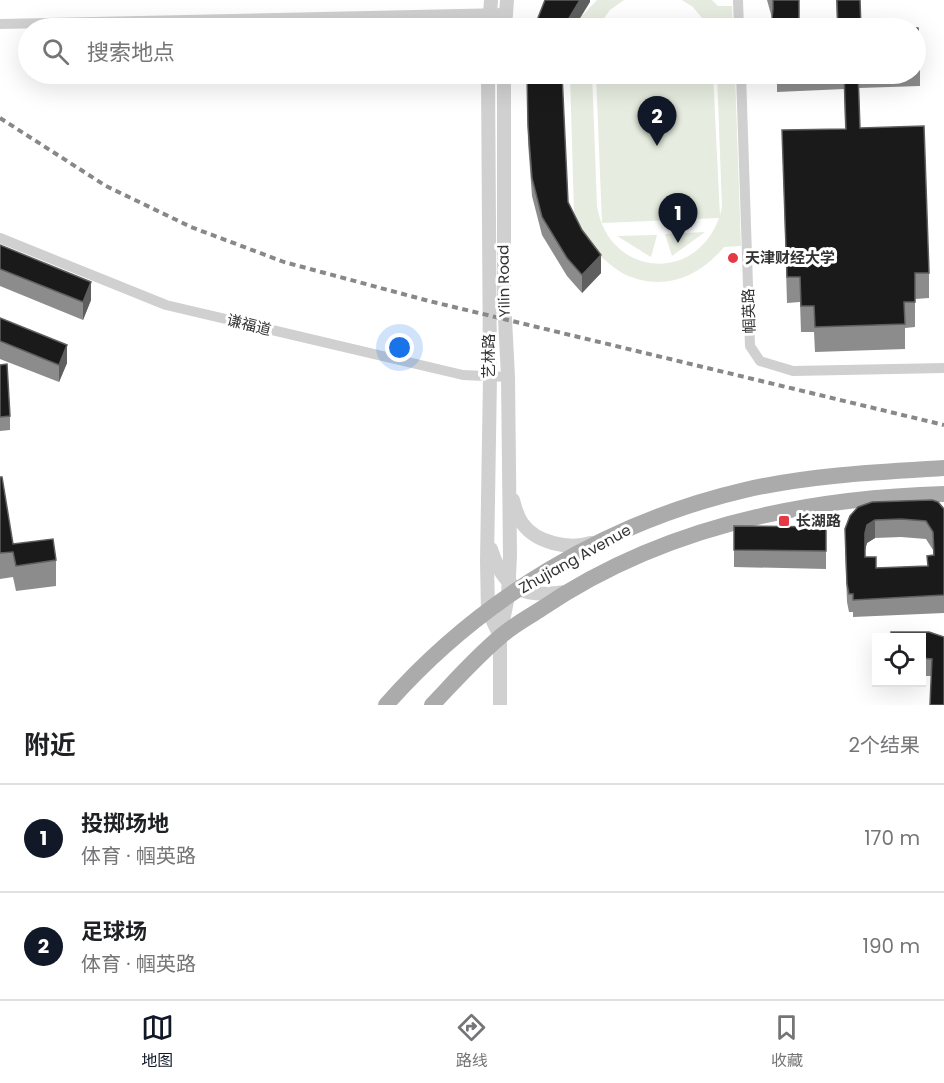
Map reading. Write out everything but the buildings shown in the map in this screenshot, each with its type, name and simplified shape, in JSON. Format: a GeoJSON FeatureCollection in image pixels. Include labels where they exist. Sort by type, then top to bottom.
{"type":"FeatureCollection","features":[{"type":"Feature","properties":{"kind":"main road","name":"Zhujiang Avenue"},"geometry":{"type":"LineString","coordinates":[[386,705],[435,654],[512,589],[607,538],[682,508],[745,490],[785,482],[853,474],[944,468]]}},
{"type":"Feature","properties":{"kind":"main road","name":"Zhujiang Avenue"},"geometry":{"type":"LineString","coordinates":[[432,705],[500,636],[566,592],[646,553],[744,519],[827,503],[944,494]]}},
{"type":"Feature","properties":{"kind":"street"},"geometry":{"type":"LineString","coordinates":[[738,0],[739,18]]}},
{"type":"Feature","properties":{"kind":"street"},"geometry":{"type":"LineString","coordinates":[[163,18],[506,6]]}},
{"type":"Feature","properties":{"kind":"street"},"geometry":{"type":"LineString","coordinates":[[0,24],[18,23]]}},
{"type":"Feature","properties":{"kind":"street","name":"艺林路"},"geometry":{"type":"LineString","coordinates":[[488,84],[490,377],[486,520],[488,610],[500,636]]}},
{"type":"Feature","properties":{"kind":"street","name":"Yilin Road"},"geometry":{"type":"LineString","coordinates":[[504,84],[504,299],[508,377],[512,589]]}},
{"type":"Feature","properties":{"kind":"street","name":"帼英路"},"geometry":{"type":"LineString","coordinates":[[741,84],[750,346],[760,360],[793,371],[944,368]]}},
{"type":"Feature","properties":{"kind":"street","name":"谦福道"},"geometry":{"type":"LineString","coordinates":[[0,238],[166,305],[463,375],[508,377]]}},
{"type":"Feature","properties":{"kind":"street"},"geometry":{"type":"LineString","coordinates":[[510,483],[522,524],[540,538],[562,545],[579,547],[607,538]]}},
{"type":"Feature","properties":{"kind":"street"},"geometry":{"type":"LineString","coordinates":[[486,520],[495,561],[500,573],[512,589],[537,595],[566,592]]}},
{"type":"Feature","properties":{"kind":"street","name":"艺林路"},"geometry":{"type":"LineString","coordinates":[[500,705],[500,636],[512,589]]}},
{"type":"Feature","properties":{"kind":"shaded area"},"geometry":{"type":"Polygon","coordinates":[[[597,0],[624,0],[610,10],[604,18],[569,18],[583,15],[597,0]]]}},
{"type":"Feature","properties":{"kind":"shaded area"},"geometry":{"type":"Polygon","coordinates":[[[682,0],[712,0],[718,6],[732,6],[733,18],[702,18],[693,7],[682,0]]]}},
{"type":"Feature","properties":{"kind":"shaded area"},"geometry":{"type":"Polygon","coordinates":[[[570,84],[592,84],[597,206],[602,222],[596,84],[713,84],[720,216],[722,207],[717,84],[735,84],[741,246],[724,247],[703,267],[679,279],[666,282],[652,282],[624,274],[598,255],[575,247],[570,84]],[[719,218],[602,223],[617,247],[634,258],[653,263],[673,262],[691,254],[707,240],[719,218]]]}},
{"type":"Feature","properties":{"kind":"shaded area"},"geometry":{"type":"Polygon","coordinates":[[[705,232],[672,256],[665,234],[705,232]]]}},
{"type":"Feature","properties":{"kind":"shaded area"},"geometry":{"type":"Polygon","coordinates":[[[657,235],[651,257],[617,236],[657,235]]]}},
{"type":"Feature","properties":{"kind":"railway"},"geometry":{"type":"LineString","coordinates":[[0,118],[106,186],[191,227],[284,262],[429,301],[944,425]]}},
{"type":"Feature","properties":{"kind":"place","name":"足球场"},"geometry":{"type":"Point","coordinates":[657,146]}},
{"type":"Feature","properties":{"kind":"place","name":"投掷场地"},"geometry":{"type":"Point","coordinates":[678,243]}},
{"type":"Feature","properties":{"kind":"place","name":"天津财经大学"},"geometry":{"type":"Point","coordinates":[733,258]}},
{"type":"Feature","properties":{"kind":"place","name":"长湖路"},"geometry":{"type":"Point","coordinates":[784,521]}}]}
